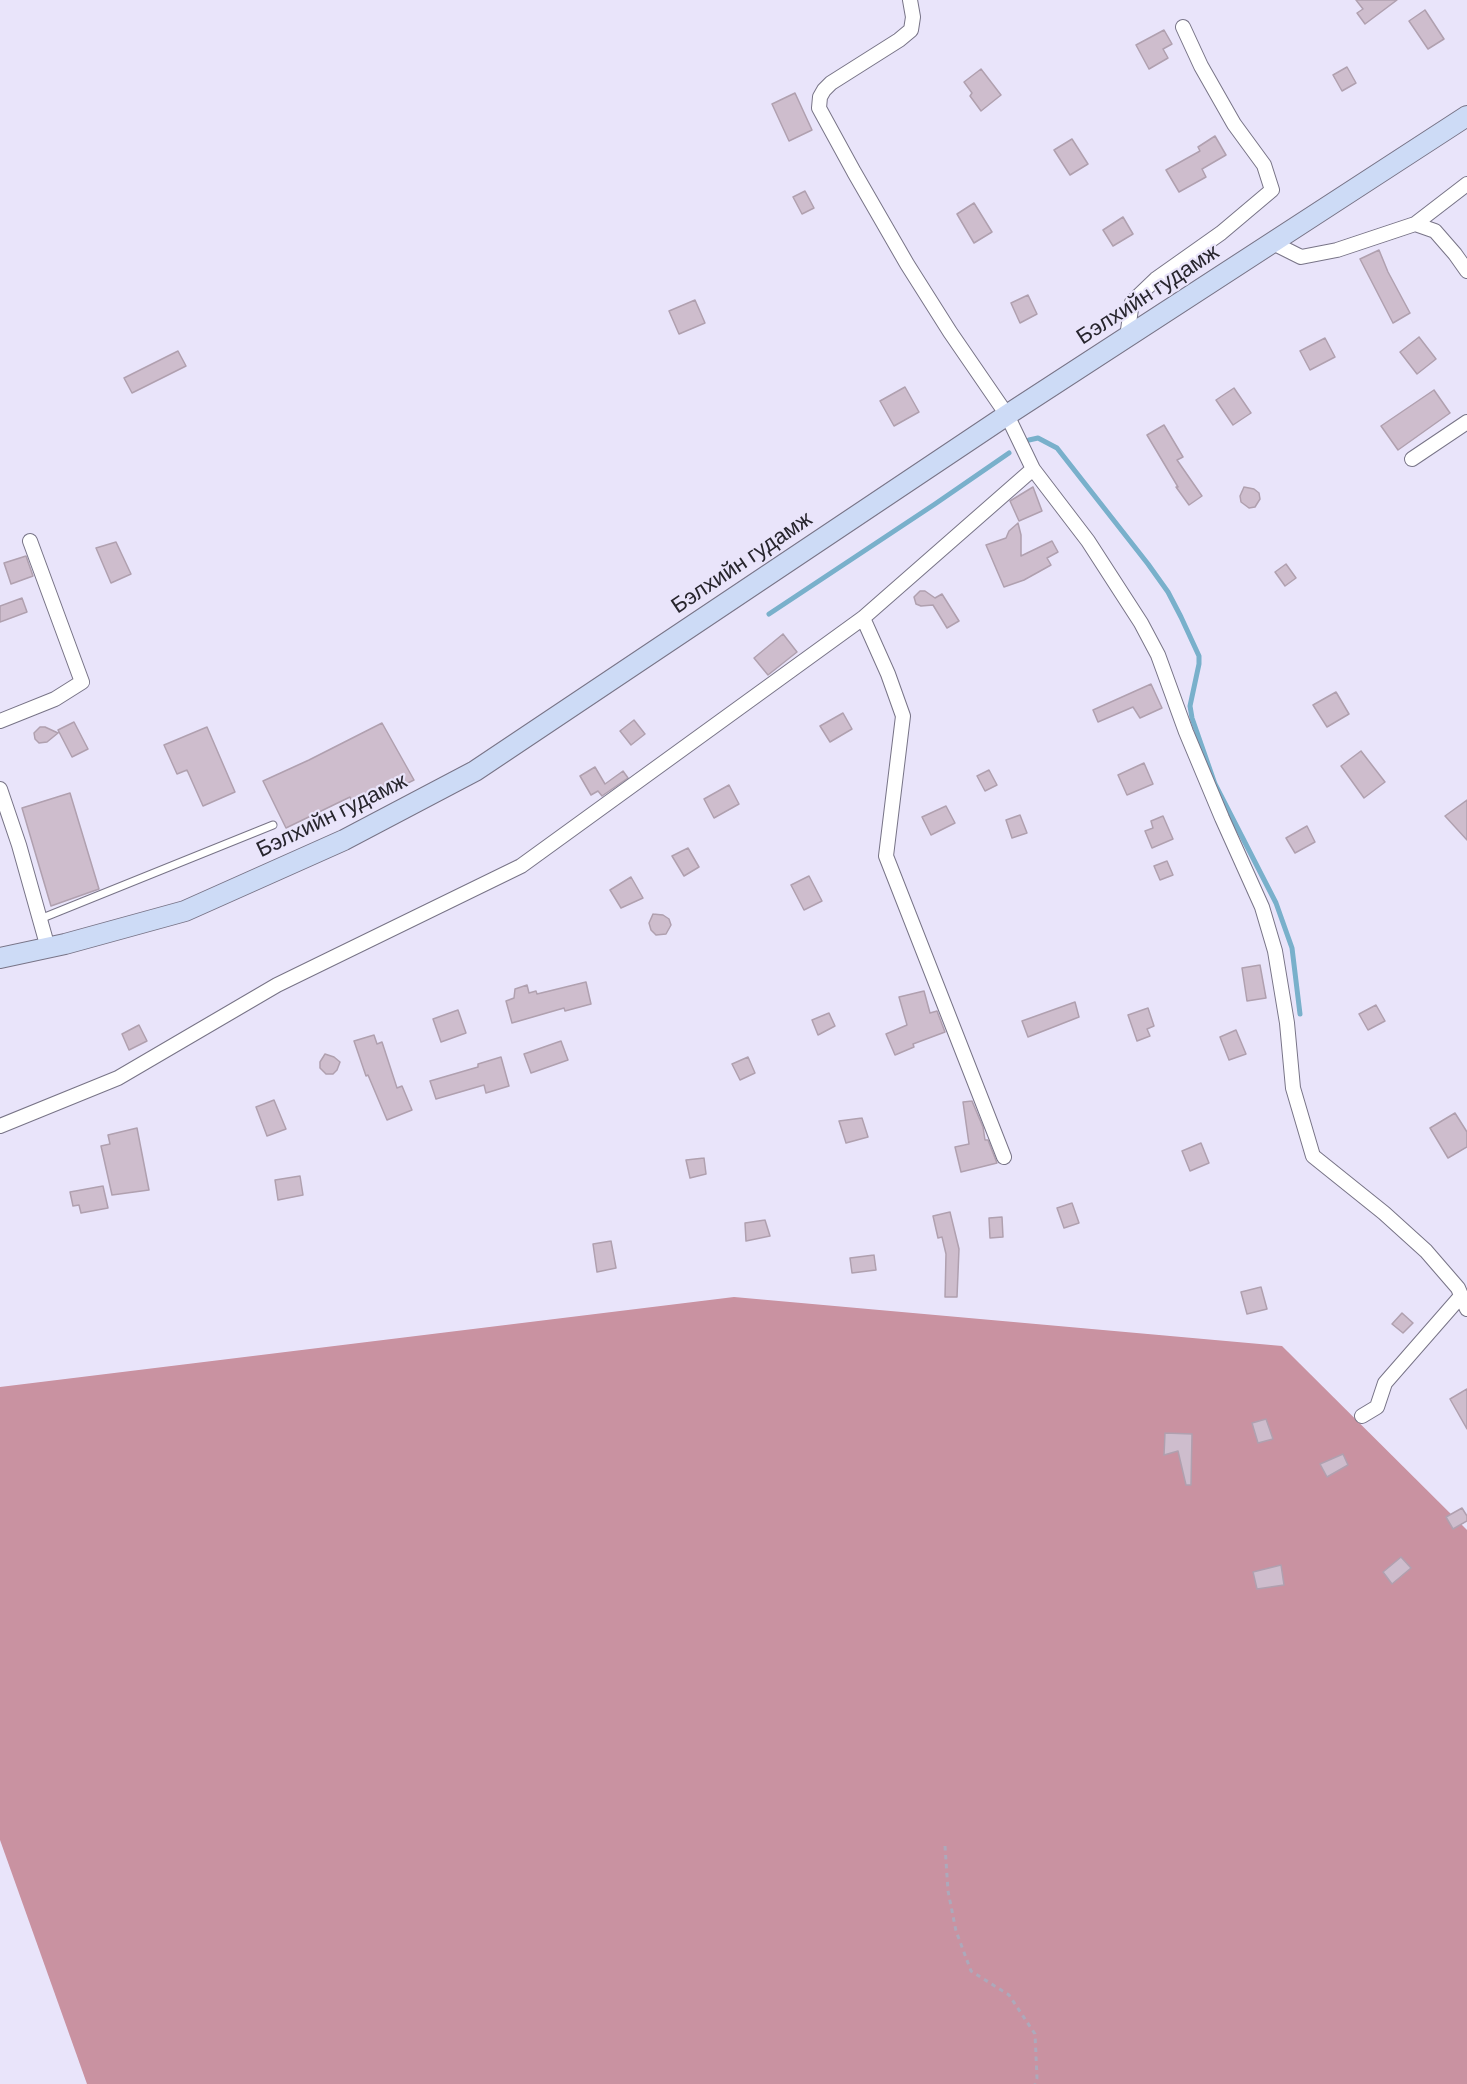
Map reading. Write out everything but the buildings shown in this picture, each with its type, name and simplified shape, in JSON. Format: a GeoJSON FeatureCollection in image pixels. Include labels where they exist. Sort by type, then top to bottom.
{"type":"FeatureCollection","features":[{"type":"Feature","properties":{"kind":"main road","name":"Бэлхийн гудамж"},"geometry":{"type":"LineString","coordinates":[[0,958],[48,948],[185,911],[344,840],[475,771],[1007,415],[1467,117]]}},
{"type":"Feature","properties":{"kind":"street"},"geometry":{"type":"LineString","coordinates":[[910,0],[914,17],[911,30],[831,83],[820,97],[819,108],[908,264],[950,332],[1007,415],[1034,469],[1088,541],[1141,623],[1158,655],[1217,807],[1262,907],[1275,951],[1287,1023],[1293,1088],[1314,1156],[1384,1213],[1426,1251],[1458,1288],[1467,1309]]}},
{"type":"Feature","properties":{"kind":"street"},"geometry":{"type":"LineString","coordinates":[[1127,337],[1132,302],[1156,279],[1221,233],[1272,190],[1263,165],[1234,124],[1201,66],[1183,27]]}},
{"type":"Feature","properties":{"kind":"street"},"geometry":{"type":"LineString","coordinates":[[1273,243],[1301,257],[1337,250],[1414,224],[1467,184]]}},
{"type":"Feature","properties":{"kind":"street"},"geometry":{"type":"LineString","coordinates":[[1414,224],[1436,231],[1467,271]]}},
{"type":"Feature","properties":{"kind":"street"},"geometry":{"type":"LineString","coordinates":[[1412,459],[1467,422]]}},
{"type":"Feature","properties":{"kind":"street"},"geometry":{"type":"LineString","coordinates":[[0,1126],[118,1078],[277,985],[476,886],[515,870],[863,618],[1034,469]]}},
{"type":"Feature","properties":{"kind":"street"},"geometry":{"type":"LineString","coordinates":[[0,721],[55,699],[82,682],[30,541]]}},
{"type":"Feature","properties":{"kind":"street"},"geometry":{"type":"LineString","coordinates":[[863,618],[888,674],[903,716],[886,856],[1004,1157]]}},
{"type":"Feature","properties":{"kind":"street"},"geometry":{"type":"LineString","coordinates":[[0,789],[19,845],[48,948]]}},
{"type":"Feature","properties":{"kind":"street"},"geometry":{"type":"LineString","coordinates":[[1362,1416],[1377,1407],[1385,1383],[1461,1296]]}},
{"type":"Feature","properties":{"kind":"lane"},"geometry":{"type":"LineString","coordinates":[[39,919],[273,825]]}},
{"type":"Feature","properties":{"kind":"path"},"geometry":{"type":"LineString","coordinates":[[945,1846],[948,1891],[954,1921],[971,1971],[1009,1995],[1035,2034],[1037,2078],[1035,2084]]}},
{"type":"Feature","properties":{"kind":"shaded area"},"geometry":{"type":"Polygon","coordinates":[[[734,1297],[1282,1346],[1467,1530],[1467,2084],[87,2084],[0,1840],[0,1387],[734,1297]]]}},
{"type":"Feature","properties":{"kind":"waterway"},"geometry":{"type":"LineString","coordinates":[[1029,440],[1038,438],[1057,448],[1148,564],[1168,592],[1181,617],[1199,656],[1190,706],[1192,718],[1215,784],[1276,903],[1292,948],[1300,1014]]}},
{"type":"Feature","properties":{"kind":"waterway"},"geometry":{"type":"LineString","coordinates":[[769,614],[1009,453]]}}]}
